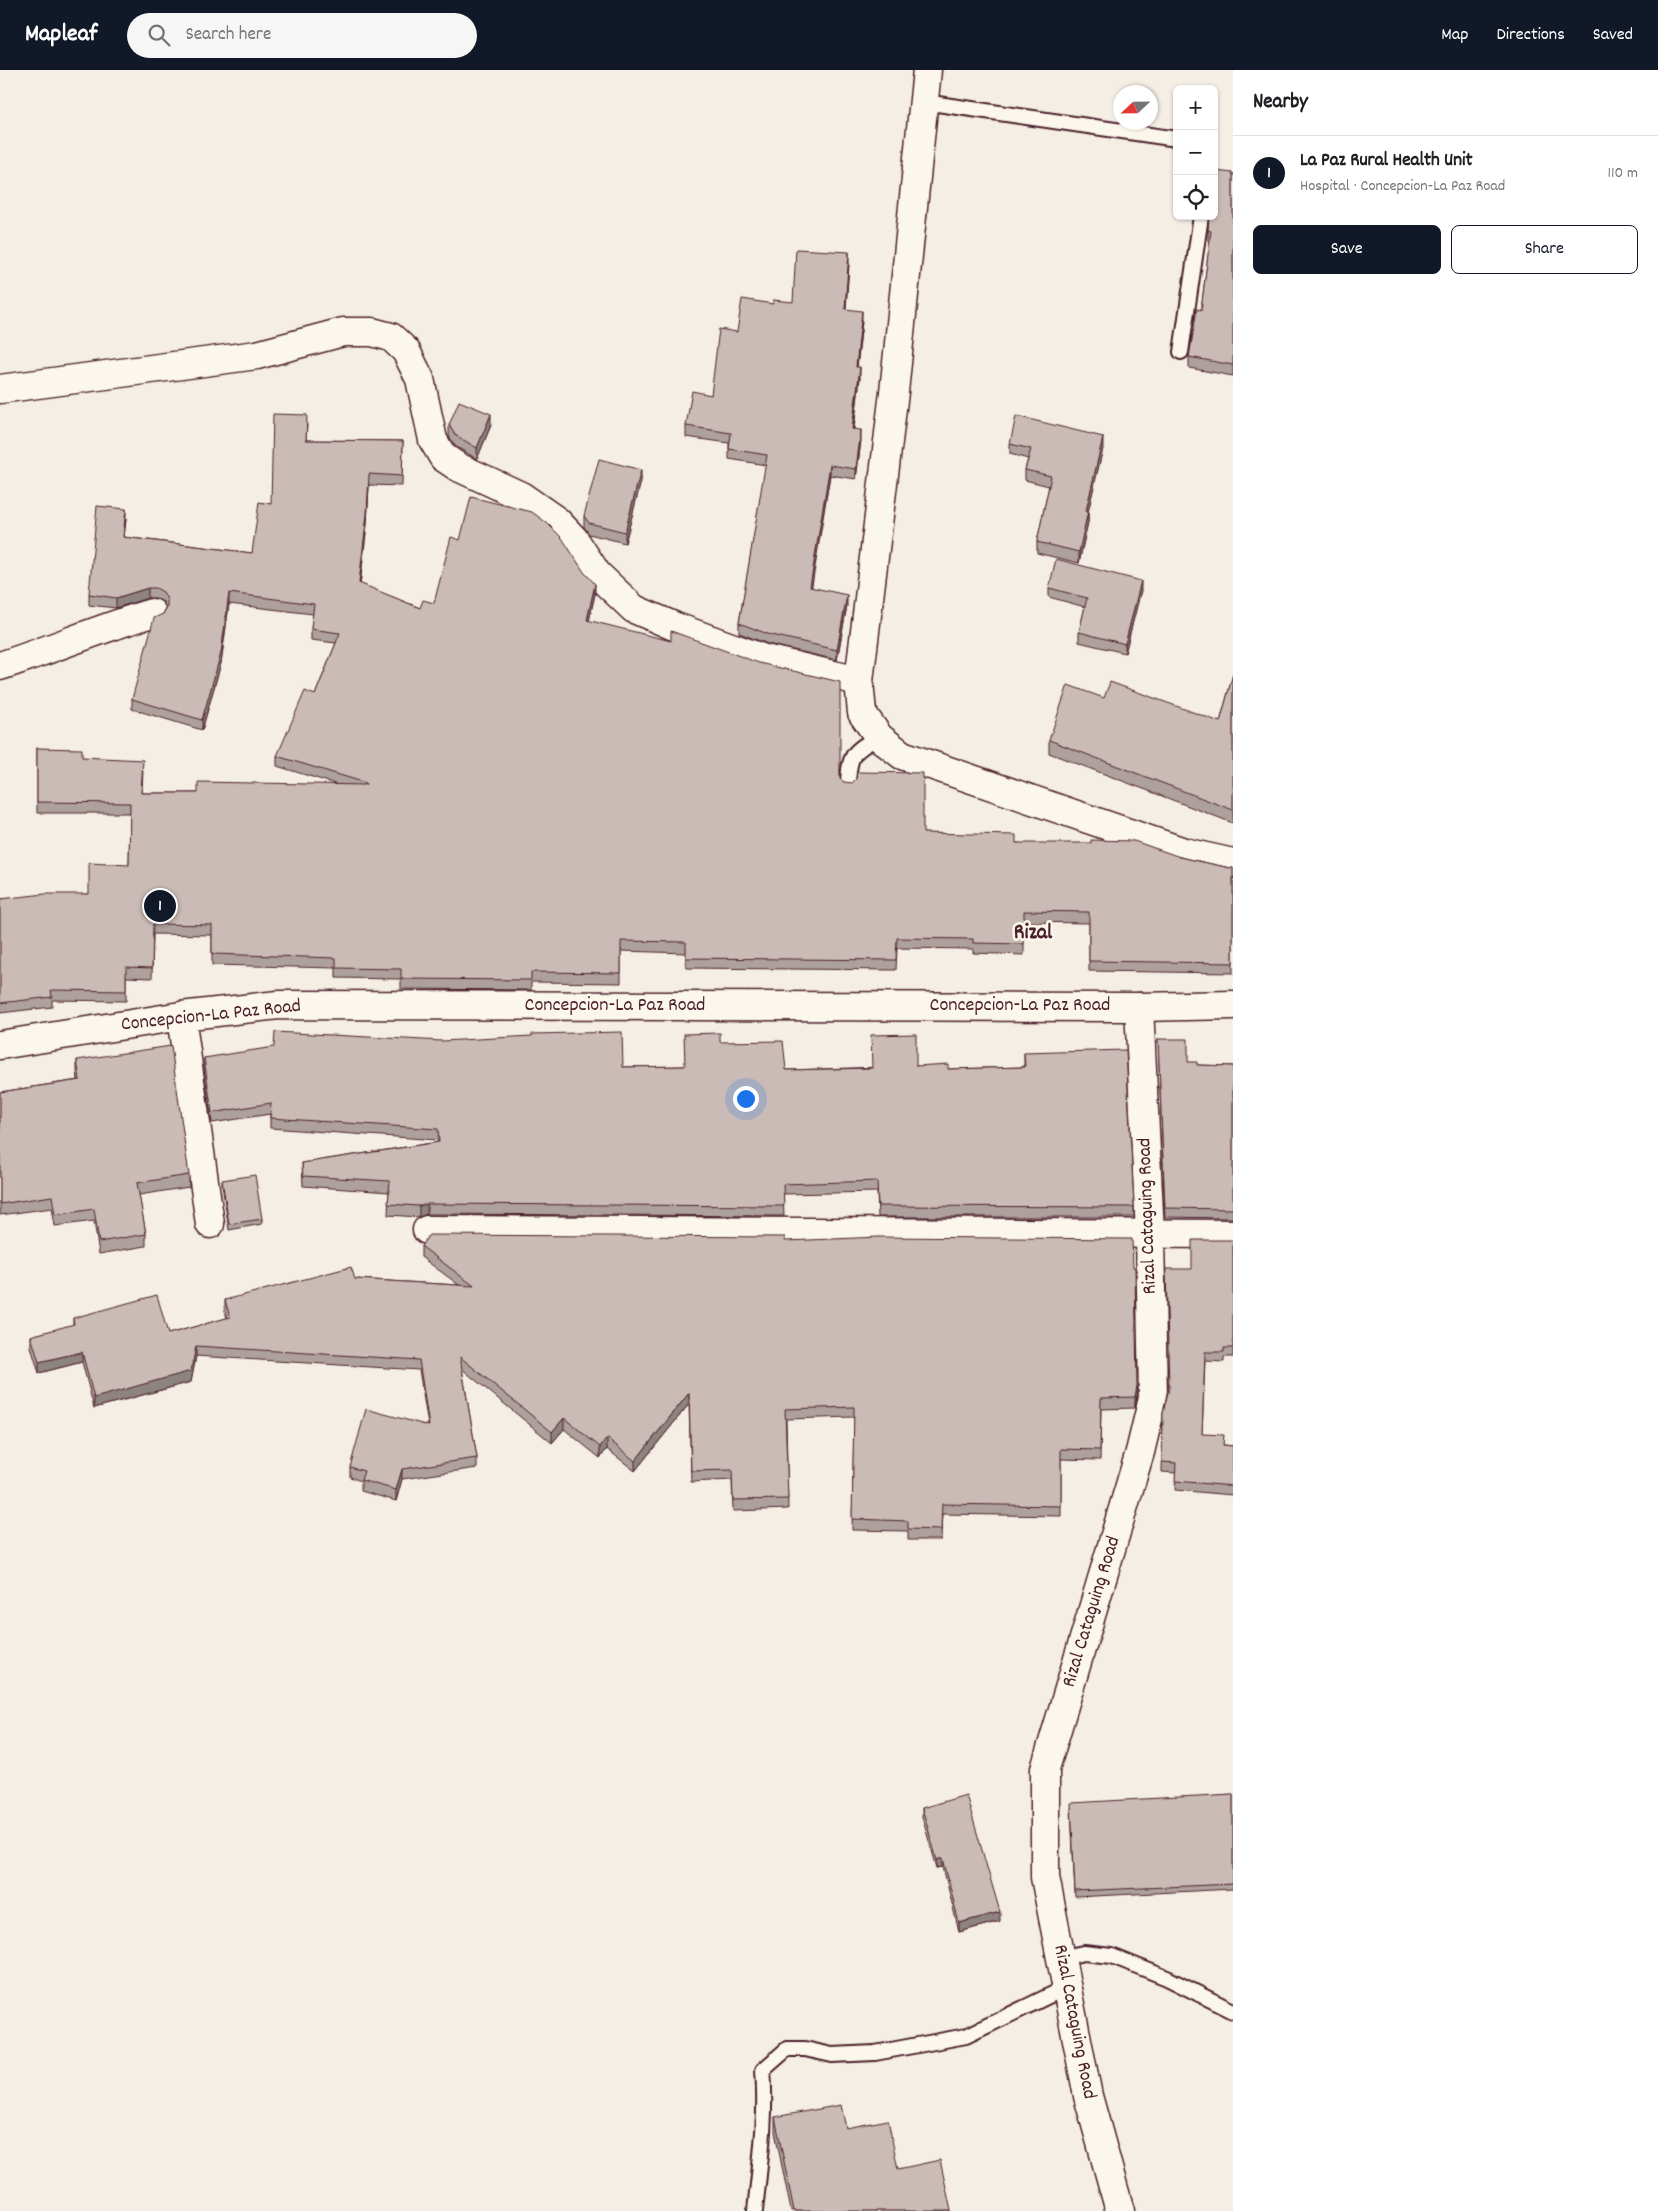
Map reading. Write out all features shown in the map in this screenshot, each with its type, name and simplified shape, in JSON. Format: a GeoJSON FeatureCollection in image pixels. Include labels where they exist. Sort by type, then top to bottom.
{"type":"FeatureCollection","features":[{"type":"Feature","properties":{"kind":"street"},"geometry":{"type":"LineString","coordinates":[[927,70],[894,392],[859,681],[862,713],[879,737],[902,755],[1184,852],[1233,863]]}},
{"type":"Feature","properties":{"kind":"street"},"geometry":{"type":"LineString","coordinates":[[0,390],[257,355],[343,332],[372,332],[390,337],[406,351],[420,379],[433,440],[443,457],[458,467],[521,496],[557,521],[574,540],[597,574],[634,609],[676,627],[764,659],[859,681]]}},
{"type":"Feature","properties":{"kind":"street"},"geometry":{"type":"LineString","coordinates":[[0,666],[41,653],[111,625],[152,613]]}},
{"type":"Feature","properties":{"kind":"street","name":"Concepcion-La Paz Road"},"geometry":{"type":"LineString","coordinates":[[0,1045],[181,1016],[278,1005],[1139,1007],[1233,1005]]}},
{"type":"Feature","properties":{"kind":"street","name":"Rizal Cataguing Road"},"geometry":{"type":"LineString","coordinates":[[1120,2211],[1088,2096],[1045,1877],[1045,1768],[1140,1452],[1154,1398],[1150,1234],[1139,1007]]}},
{"type":"Feature","properties":{"kind":"street"},"geometry":{"type":"LineString","coordinates":[[181,1016],[210,1224]]}},
{"type":"Feature","properties":{"kind":"street"},"geometry":{"type":"LineString","coordinates":[[427,1230],[1233,1234]]}},
{"type":"Feature","properties":{"kind":"lane"},"geometry":{"type":"LineString","coordinates":[[924,102],[1173,138]]}},
{"type":"Feature","properties":{"kind":"lane"},"geometry":{"type":"LineString","coordinates":[[1181,352],[1200,220]]}},
{"type":"Feature","properties":{"kind":"lane"},"geometry":{"type":"LineString","coordinates":[[848,785],[849,764],[858,748],[879,737]]}},
{"type":"Feature","properties":{"kind":"lane"},"geometry":{"type":"LineString","coordinates":[[1061,1958],[1084,1953],[1112,1956],[1167,1978],[1233,2011]]}},
{"type":"Feature","properties":{"kind":"lane"},"geometry":{"type":"LineString","coordinates":[[755,2211],[762,2138],[763,2070],[787,2049],[804,2049],[832,2055],[875,2053],[966,2036],[1067,1987]]}},
{"type":"Feature","properties":{"kind":"building"},"geometry":{"type":"Polygon","coordinates":[[[1218,171],[1233,173],[1233,365],[1189,357],[1197,309],[1201,310],[1211,231],[1208,230],[1209,220],[1218,220],[1218,171]]]}},
{"type":"Feature","properties":{"kind":"building"},"geometry":{"type":"Polygon","coordinates":[[[796,249],[849,252],[845,309],[862,311],[856,367],[860,367],[852,429],[861,430],[856,469],[830,465],[810,587],[847,595],[837,650],[768,634],[739,623],[767,455],[729,449],[731,433],[686,426],[692,391],[711,395],[719,329],[737,332],[742,299],[773,304],[773,300],[793,302],[796,249]]]}},
{"type":"Feature","properties":{"kind":"building"},"geometry":{"type":"Polygon","coordinates":[[[459,401],[491,414],[477,448],[455,435],[449,425],[459,401]]]}},
{"type":"Feature","properties":{"kind":"building"},"geometry":{"type":"Polygon","coordinates":[[[273,414],[307,415],[306,440],[403,441],[402,476],[369,474],[367,514],[359,583],[420,608],[423,600],[434,603],[451,537],[460,540],[471,497],[532,512],[547,523],[562,538],[584,572],[595,584],[587,620],[671,641],[671,631],[759,663],[840,682],[840,779],[844,782],[852,783],[856,779],[857,772],[923,773],[923,833],[1016,835],[1016,843],[1091,843],[1091,840],[1134,841],[1180,857],[1233,868],[1233,963],[1089,961],[1089,912],[1024,911],[1024,944],[973,943],[973,939],[897,938],[896,960],[686,958],[686,942],[621,941],[621,973],[531,972],[531,980],[401,979],[401,969],[336,968],[336,958],[212,954],[212,925],[153,924],[152,968],[126,967],[126,991],[51,990],[52,997],[0,1003],[0,899],[45,894],[89,894],[89,863],[129,865],[130,803],[37,802],[37,748],[82,749],[82,757],[143,760],[141,793],[198,793],[198,782],[365,785],[366,783],[277,756],[305,691],[315,695],[340,633],[311,629],[314,604],[229,593],[221,653],[202,720],[132,699],[154,618],[163,614],[167,607],[167,599],[163,592],[156,588],[148,588],[116,598],[89,594],[97,506],[126,509],[123,537],[252,553],[259,502],[271,504],[273,414]]]}},
{"type":"Feature","properties":{"kind":"building"},"geometry":{"type":"Polygon","coordinates":[[[1016,416],[1103,437],[1086,511],[1088,511],[1079,552],[1037,542],[1051,476],[1025,470],[1031,449],[1010,444],[1016,416]]]}},
{"type":"Feature","properties":{"kind":"building"},"geometry":{"type":"Polygon","coordinates":[[[599,459],[641,470],[625,532],[589,523],[584,516],[599,459]]]}},
{"type":"Feature","properties":{"kind":"building"},"geometry":{"type":"Polygon","coordinates":[[[1056,559],[1141,581],[1125,644],[1079,632],[1087,598],[1049,588],[1056,559]]]}},
{"type":"Feature","properties":{"kind":"building"},"geometry":{"type":"Polygon","coordinates":[[[1233,674],[1233,810],[1049,740],[1068,685],[1104,698],[1110,682],[1220,722],[1233,674]]]}},
{"type":"Feature","properties":{"kind":"building"},"geometry":{"type":"Polygon","coordinates":[[[275,1032],[442,1041],[532,1036],[532,1034],[622,1032],[623,1067],[685,1066],[684,1034],[720,1033],[720,1042],[783,1041],[786,1070],[872,1068],[871,1035],[916,1034],[916,1066],[948,1064],[948,1069],[1025,1067],[1024,1053],[1126,1050],[1134,1207],[878,1206],[877,1181],[783,1184],[784,1206],[427,1204],[419,1206],[388,1204],[390,1181],[303,1176],[302,1163],[439,1142],[438,1129],[270,1118],[271,1103],[212,1113],[204,1058],[274,1047],[275,1032]]]}},
{"type":"Feature","properties":{"kind":"building"},"geometry":{"type":"Polygon","coordinates":[[[1158,1039],[1188,1039],[1188,1062],[1197,1062],[1197,1065],[1233,1066],[1233,1209],[1165,1208],[1158,1039]]]}},
{"type":"Feature","properties":{"kind":"building"},"geometry":{"type":"Polygon","coordinates":[[[171,1046],[189,1175],[137,1183],[146,1234],[99,1242],[94,1209],[55,1215],[52,1196],[0,1204],[0,1092],[80,1080],[77,1060],[171,1046]]]}},
{"type":"Feature","properties":{"kind":"building"},"geometry":{"type":"Polygon","coordinates":[[[255,1175],[262,1219],[229,1224],[222,1180],[255,1175]]]}},
{"type":"Feature","properties":{"kind":"building"},"geometry":{"type":"Polygon","coordinates":[[[429,1235],[785,1237],[785,1241],[879,1237],[1132,1239],[1133,1267],[1135,1267],[1137,1386],[1135,1397],[1101,1398],[1100,1450],[1061,1449],[1061,1506],[942,1504],[941,1530],[908,1529],[908,1521],[852,1519],[854,1407],[785,1409],[788,1499],[733,1500],[732,1470],[691,1471],[689,1393],[635,1461],[607,1438],[600,1447],[564,1418],[552,1432],[460,1357],[477,1458],[402,1469],[396,1490],[361,1480],[364,1471],[350,1467],[366,1409],[429,1426],[419,1360],[196,1346],[191,1371],[94,1398],[82,1352],[39,1362],[31,1336],[74,1324],[73,1318],[157,1295],[168,1334],[230,1317],[225,1300],[351,1267],[355,1279],[474,1286],[421,1246],[429,1235]]]}},
{"type":"Feature","properties":{"kind":"building"},"geometry":{"type":"Polygon","coordinates":[[[1192,1240],[1233,1240],[1233,1348],[1224,1348],[1224,1352],[1205,1352],[1202,1434],[1224,1435],[1223,1445],[1233,1446],[1233,1486],[1175,1481],[1176,1463],[1162,1462],[1163,1413],[1169,1388],[1166,1269],[1192,1269],[1192,1240]]]}},
{"type":"Feature","properties":{"kind":"building"},"geometry":{"type":"Polygon","coordinates":[[[1233,1794],[1233,1884],[1075,1891],[1071,1803],[1233,1794]]]}},
{"type":"Feature","properties":{"kind":"building"},"geometry":{"type":"Polygon","coordinates":[[[966,1795],[1000,1912],[959,1923],[943,1858],[937,1860],[922,1808],[966,1795]]]}},
{"type":"Feature","properties":{"kind":"building"},"geometry":{"type":"Polygon","coordinates":[[[841,2105],[846,2128],[888,2120],[898,2169],[940,2160],[951,2211],[794,2211],[775,2117],[841,2105]]]}},
{"type":"Feature","properties":{"kind":"place","name":"La Paz Rural Health Unit"},"geometry":{"type":"Point","coordinates":[160,906]}},
{"type":"Feature","properties":{"kind":"district","name":"Rizal"},"geometry":{"type":"Point","coordinates":[1033,933]}}]}
